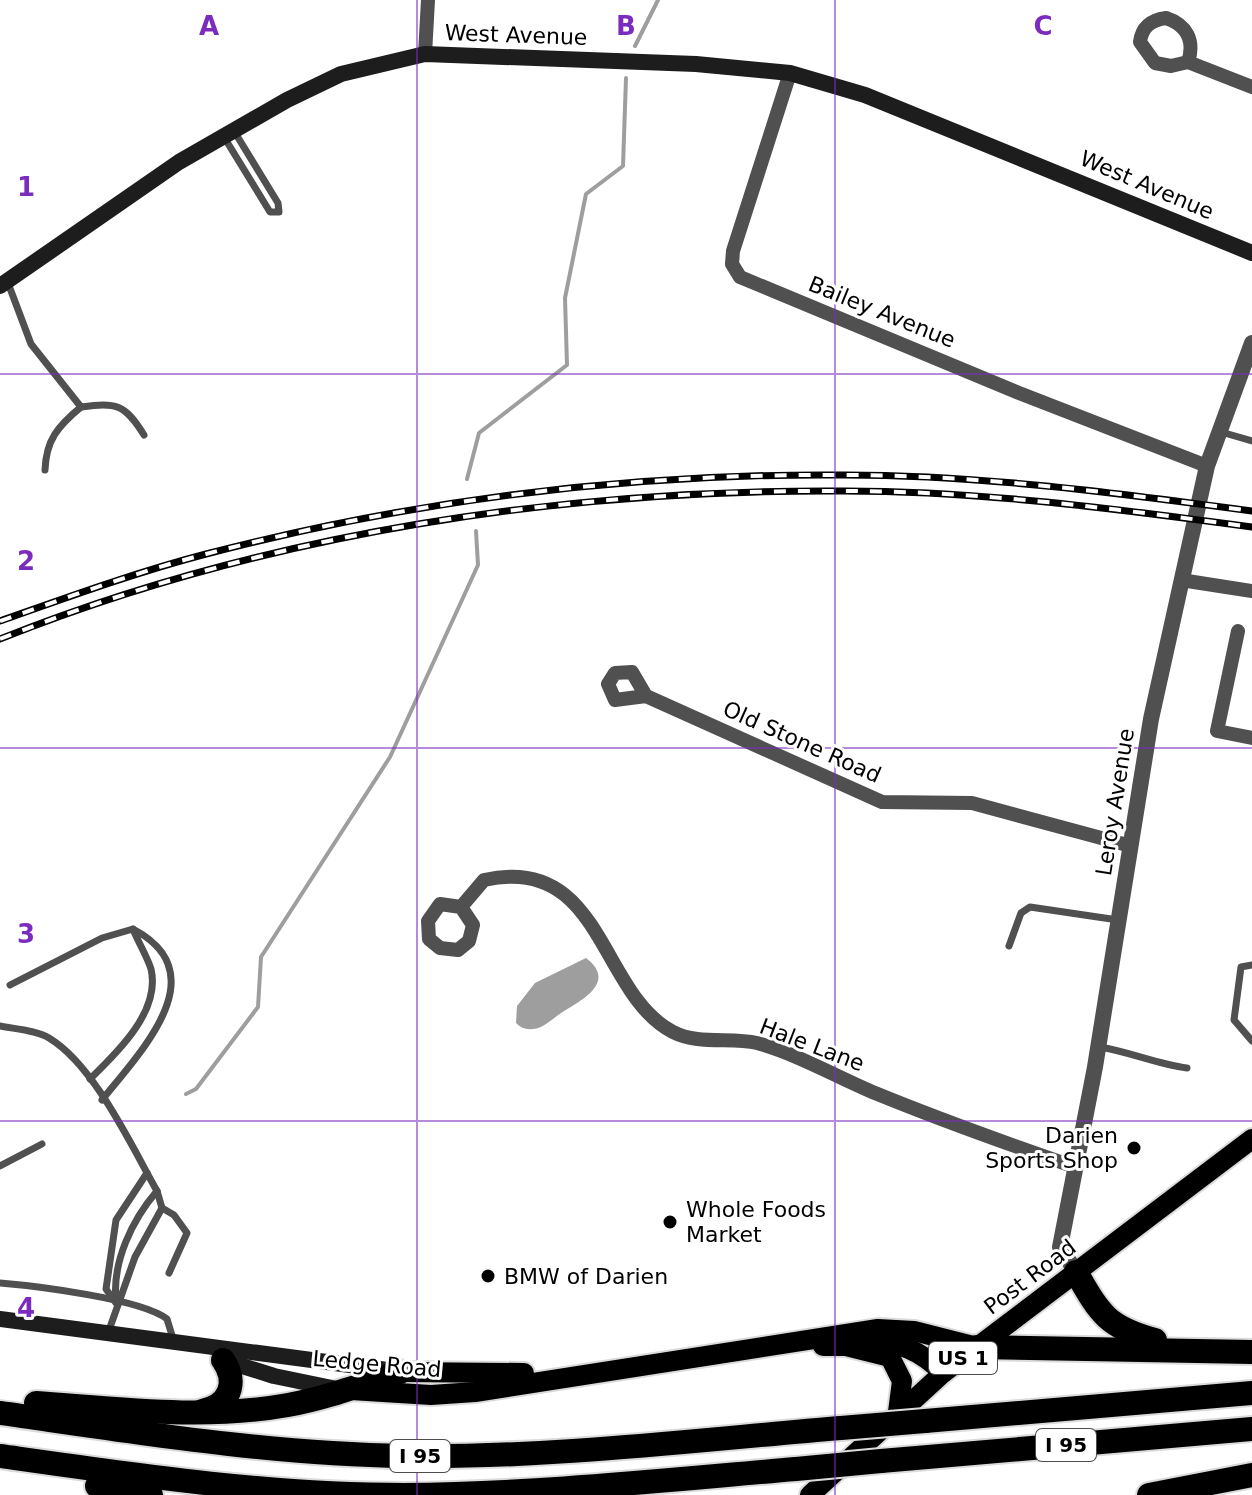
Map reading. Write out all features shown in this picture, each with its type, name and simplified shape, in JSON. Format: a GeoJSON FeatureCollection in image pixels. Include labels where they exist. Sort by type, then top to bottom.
{"type":"FeatureCollection","features":[{"type":"Feature","properties":{"kind":"highway"},"geometry":{"type":"LineString","coordinates":[[1076,1272],[1095,1307],[1115,1326],[1172,1344],[1246,1352]]}},
{"type":"Feature","properties":{"kind":"highway"},"geometry":{"type":"LineString","coordinates":[[977,1347],[1246,1352]]}},
{"type":"Feature","properties":{"kind":"highway"},"geometry":{"type":"LineString","coordinates":[[190,1412],[214,1408],[229,1393],[232,1380],[223,1360]]}},
{"type":"Feature","properties":{"kind":"highway"},"geometry":{"type":"LineString","coordinates":[[0,1400],[190,1412],[267,1408],[347,1390],[400,1372]]}},
{"type":"Feature","properties":{"kind":"highway","name":"I 95"},"geometry":{"type":"LineString","coordinates":[[0,1413],[218,1443],[403,1456],[553,1452],[1252,1393]]}},
{"type":"Feature","properties":{"kind":"highway","name":"I 95"},"geometry":{"type":"LineString","coordinates":[[0,1456],[213,1484],[352,1494],[505,1492],[1252,1429]]}},
{"type":"Feature","properties":{"kind":"highway"},"geometry":{"type":"LineString","coordinates":[[0,1469],[151,1495]]}},
{"type":"Feature","properties":{"kind":"highway"},"geometry":{"type":"LineString","coordinates":[[1149,1495],[1252,1475]]}},
{"type":"Feature","properties":{"kind":"main road","name":"West Avenue"},"geometry":{"type":"LineString","coordinates":[[3,283],[179,162],[229,134],[341,74],[425,54],[696,64],[790,73],[865,95],[1252,253]]}},
{"type":"Feature","properties":{"kind":"main road","name":"Post Road"},"geometry":{"type":"LineString","coordinates":[[810,1495],[943,1373],[1252,1139]]}},
{"type":"Feature","properties":{"kind":"main road","name":"Ledge Road"},"geometry":{"type":"LineString","coordinates":[[0,1319],[400,1372],[447,1375],[611,1369]]}},
{"type":"Feature","properties":{"kind":"main road","name":"Ledge Road"},"geometry":{"type":"LineString","coordinates":[[141,1338],[274,1376],[347,1390],[453,1394],[890,1329],[926,1333],[977,1347]]}},
{"type":"Feature","properties":{"kind":"main road","name":"Ledge Road"},"geometry":{"type":"LineString","coordinates":[[767,1345],[846,1346],[883,1342],[905,1346],[923,1355],[943,1373]]}},
{"type":"Feature","properties":{"kind":"main road","name":"Ledge Road"},"geometry":{"type":"LineString","coordinates":[[846,1346],[882,1353],[895,1363],[902,1381],[898,1412]]}},
{"type":"Feature","properties":{"kind":"street"},"geometry":{"type":"LineString","coordinates":[[425,54],[428,0]]}},
{"type":"Feature","properties":{"kind":"street"},"geometry":{"type":"LineString","coordinates":[[1188,62],[1252,87]]}},
{"type":"Feature","properties":{"kind":"street","name":"Bailey Avenue"},"geometry":{"type":"LineString","coordinates":[[790,73],[733,251],[732,264],[740,277],[1207,466]]}},
{"type":"Feature","properties":{"kind":"street","name":"Leroy Avenue"},"geometry":{"type":"LineString","coordinates":[[1076,1272],[1060,1247],[1098,1046],[1151,719],[1207,466],[1252,343]]}},
{"type":"Feature","properties":{"kind":"street"},"geometry":{"type":"LineString","coordinates":[[1181,580],[1252,591]]}},
{"type":"Feature","properties":{"kind":"street"},"geometry":{"type":"LineString","coordinates":[[1238,631],[1217,731],[1252,738]]}},
{"type":"Feature","properties":{"kind":"street","name":"Old Stone Road"},"geometry":{"type":"LineString","coordinates":[[646,696],[882,802],[972,803],[1131,846]]}},
{"type":"Feature","properties":{"kind":"street","name":"Hale Lane"},"geometry":{"type":"LineString","coordinates":[[461,907],[484,880],[523,875],[544,883],[568,898],[589,922],[646,1011],[674,1033],[757,1043],[951,1124],[1075,1167]]}},
{"type":"Feature","properties":{"kind":"lane"},"geometry":{"type":"LineString","coordinates":[[229,134],[278,203],[279,212],[270,212],[229,134]]}},
{"type":"Feature","properties":{"kind":"lane"},"geometry":{"type":"LineString","coordinates":[[3,283],[31,344],[81,407]]}},
{"type":"Feature","properties":{"kind":"lane"},"geometry":{"type":"LineString","coordinates":[[45,470],[46,446],[62,422],[81,407],[109,403],[130,413],[144,435]]}},
{"type":"Feature","properties":{"kind":"lane"},"geometry":{"type":"LineString","coordinates":[[1221,432],[1252,441]]}},
{"type":"Feature","properties":{"kind":"lane"},"geometry":{"type":"LineString","coordinates":[[1009,946],[1021,913],[1030,907],[1118,920]]}},
{"type":"Feature","properties":{"kind":"lane"},"geometry":{"type":"LineString","coordinates":[[90,1079],[132,1033],[145,1010],[151,969],[133,929]]}},
{"type":"Feature","properties":{"kind":"lane"},"geometry":{"type":"LineString","coordinates":[[10,985],[102,938],[133,929],[154,940],[169,965],[170,989],[164,1017],[151,1041],[102,1100]]}},
{"type":"Feature","properties":{"kind":"lane"},"geometry":{"type":"LineString","coordinates":[[1252,965],[1241,967],[1234,1020],[1252,1041]]}},
{"type":"Feature","properties":{"kind":"lane"},"geometry":{"type":"LineString","coordinates":[[0,1026],[48,1037],[90,1079],[147,1173],[162,1208],[174,1215],[187,1233],[169,1273]]}},
{"type":"Feature","properties":{"kind":"lane"},"geometry":{"type":"LineString","coordinates":[[1098,1046],[1143,1055],[1157,1064],[1187,1068]]}},
{"type":"Feature","properties":{"kind":"lane"},"geometry":{"type":"LineString","coordinates":[[0,1166],[42,1144]]}},
{"type":"Feature","properties":{"kind":"lane"},"geometry":{"type":"LineString","coordinates":[[116,1303],[106,1289],[116,1220],[147,1173]]}},
{"type":"Feature","properties":{"kind":"lane"},"geometry":{"type":"LineString","coordinates":[[108,1335],[116,1303],[116,1271],[126,1241],[157,1191]]}},
{"type":"Feature","properties":{"kind":"lane"},"geometry":{"type":"LineString","coordinates":[[116,1303],[126,1288],[135,1257],[162,1208]]}},
{"type":"Feature","properties":{"kind":"lane"},"geometry":{"type":"LineString","coordinates":[[0,1283],[41,1287],[146,1306],[160,1313],[172,1329],[174,1342]]}},
{"type":"Feature","properties":{"kind":"shaded area"},"geometry":{"type":"Polygon","coordinates":[[[586,958],[595,967],[598,976],[592,991],[541,1027],[526,1029],[516,1023],[517,1006],[535,983],[586,958]]]}},
{"type":"Feature","properties":{"kind":"waterway"},"geometry":{"type":"LineString","coordinates":[[635,46],[658,0]]}},
{"type":"Feature","properties":{"kind":"waterway"},"geometry":{"type":"LineString","coordinates":[[467,479],[479,433],[567,365],[565,298],[586,194],[623,166],[626,78]]}},
{"type":"Feature","properties":{"kind":"waterway"},"geometry":{"type":"LineString","coordinates":[[186,1094],[196,1089],[258,1007],[261,957],[390,757],[478,565],[476,531]]}},
{"type":"Feature","properties":{"kind":"railway"},"geometry":{"type":"LineString","coordinates":[[0,621],[154,569],[284,535],[443,505],[603,485],[764,476],[947,478],[1049,486],[1252,511]]}},
{"type":"Feature","properties":{"kind":"railway"},"geometry":{"type":"LineString","coordinates":[[0,639],[101,602],[204,571],[309,545],[415,524],[630,498],[738,492],[947,494],[1100,508],[1252,527]]}},
{"type":"Feature","properties":{"kind":"place","name":"Darien Sports Shop"},"geometry":{"type":"Point","coordinates":[1134,1148]}},
{"type":"Feature","properties":{"kind":"place","name":"Whole Foods Market"},"geometry":{"type":"Point","coordinates":[670,1222]}},
{"type":"Feature","properties":{"kind":"place","name":"BMW of Darien"},"geometry":{"type":"Point","coordinates":[488,1276]}}]}
